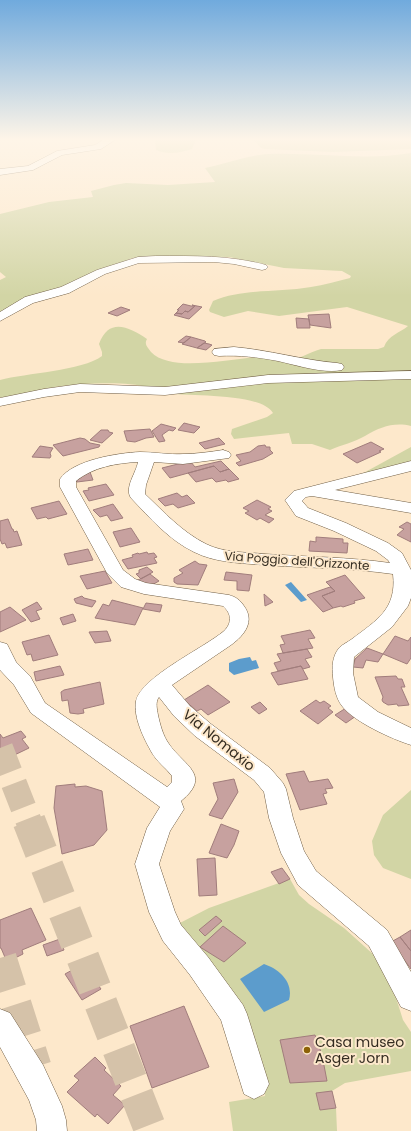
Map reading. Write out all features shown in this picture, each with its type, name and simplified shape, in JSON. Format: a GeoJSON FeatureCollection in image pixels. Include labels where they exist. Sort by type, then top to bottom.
{"type":"FeatureCollection","features":[{"type":"Feature","properties":{"kind":"street"},"geometry":{"type":"LineString","coordinates":[[0,317],[29,300],[65,290],[101,272],[138,260],[214,259],[234,261],[262,268]]}},
{"type":"Feature","properties":{"kind":"street"},"geometry":{"type":"LineString","coordinates":[[219,352],[232,351],[260,354],[312,365],[352,368],[406,369],[411,372]]}},
{"type":"Feature","properties":{"kind":"street"},"geometry":{"type":"LineString","coordinates":[[0,402],[44,393],[80,388],[164,391],[192,390],[268,379],[411,375]]}},
{"type":"Feature","properties":{"kind":"street"},"geometry":{"type":"LineString","coordinates":[[168,799],[182,786],[184,774],[160,748],[146,714],[147,697],[160,684],[226,640],[238,628],[240,617],[238,609],[229,601],[144,588],[128,583],[116,573],[68,486],[68,479],[81,469],[113,460],[140,456],[183,459],[223,455]]}},
{"type":"Feature","properties":{"kind":"street","name":"Via Poggio dell'Orizzonte"},"geometry":{"type":"LineString","coordinates":[[146,457],[147,462],[136,487],[136,495],[176,532],[199,548],[218,555],[226,556],[387,567],[402,570]]}},
{"type":"Feature","properties":{"kind":"street"},"geometry":{"type":"LineString","coordinates":[[309,491],[411,466]]}},
{"type":"Feature","properties":{"kind":"street"},"geometry":{"type":"LineString","coordinates":[[309,491],[411,508]]}},
{"type":"Feature","properties":{"kind":"street","name":"Via Poggio dell'Orizzonte"},"geometry":{"type":"LineString","coordinates":[[309,491],[300,494],[293,500],[302,512],[340,527],[382,547],[396,557],[402,570],[406,581],[406,595],[401,608],[345,655],[342,668],[343,683],[349,701],[359,709],[411,737]]}},
{"type":"Feature","properties":{"kind":"street"},"geometry":{"type":"LineString","coordinates":[[0,649],[7,665],[8,674],[22,681],[38,708],[168,799],[171,804],[172,809],[159,828],[147,864],[162,912],[172,933],[199,966],[234,1014],[254,1084]]}},
{"type":"Feature","properties":{"kind":"street","name":"Via Nomaxio"},"geometry":{"type":"LineString","coordinates":[[160,684],[188,716],[203,730],[262,774],[275,789],[281,818],[293,853],[307,878],[378,938],[411,998]]}},
{"type":"Feature","properties":{"kind":"street"},"geometry":{"type":"LineString","coordinates":[[0,1022],[42,1095],[48,1108],[53,1126],[52,1131]]}},
{"type":"Feature","properties":{"kind":"green space"},"geometry":{"type":"Polygon","coordinates":[[[91,191],[411,191],[411,426],[387,426],[357,440],[330,450],[312,444],[292,444],[289,433],[234,439],[231,434],[232,429],[267,417],[273,413],[266,406],[239,398],[165,393],[143,386],[109,383],[59,386],[17,396],[0,397],[0,380],[81,365],[102,356],[99,344],[108,330],[114,327],[127,328],[147,339],[146,344],[148,349],[161,359],[173,362],[204,363],[262,357],[280,362],[286,362],[321,349],[378,349],[384,347],[391,337],[408,326],[347,307],[279,316],[248,311],[224,317],[210,312],[209,310],[213,301],[224,297],[248,292],[299,289],[350,278],[351,276],[342,271],[284,268],[229,257],[155,256],[132,258],[0,314],[0,280],[6,277],[0,272],[0,214],[49,202],[93,197],[91,191]]]}},
{"type":"Feature","properties":{"kind":"green space"},"geometry":{"type":"Polygon","coordinates":[[[411,447],[411,462],[358,476],[411,447]]]}},
{"type":"Feature","properties":{"kind":"green space"},"geometry":{"type":"Polygon","coordinates":[[[411,790],[411,879],[383,868],[374,855],[372,841],[383,815],[411,790]]]}},
{"type":"Feature","properties":{"kind":"green space"},"geometry":{"type":"Polygon","coordinates":[[[290,879],[299,895],[309,904],[344,928],[374,955],[392,985],[403,1020],[411,1032],[411,1071],[345,1083],[332,1091],[336,1108],[337,1131],[233,1131],[229,1102],[265,1096],[255,1048],[176,925],[209,908],[290,879]]]}},
{"type":"Feature","properties":{"kind":"water"},"geometry":{"type":"Polygon","coordinates":[[[291,582],[307,600],[301,602],[285,585],[291,582]]]}},
{"type":"Feature","properties":{"kind":"water"},"geometry":{"type":"Polygon","coordinates":[[[250,657],[252,661],[256,660],[259,668],[234,675],[229,671],[229,663],[250,657]]]}},
{"type":"Feature","properties":{"kind":"water"},"geometry":{"type":"Polygon","coordinates":[[[264,964],[275,969],[284,977],[290,993],[289,1000],[264,1012],[240,979],[264,964]]]}},
{"type":"Feature","properties":{"kind":"building"},"geometry":{"type":"Polygon","coordinates":[[[183,304],[195,306],[188,312],[185,311],[182,314],[176,313],[183,304]]]}},
{"type":"Feature","properties":{"kind":"building"},"geometry":{"type":"Polygon","coordinates":[[[192,305],[202,307],[189,319],[174,315],[176,313],[182,314],[185,311],[188,312],[195,306],[192,305]]]}},
{"type":"Feature","properties":{"kind":"building"},"geometry":{"type":"Polygon","coordinates":[[[121,307],[130,310],[117,316],[108,313],[121,307]]]}},
{"type":"Feature","properties":{"kind":"building"},"geometry":{"type":"Polygon","coordinates":[[[329,314],[331,328],[310,325],[308,315],[329,314]]]}},
{"type":"Feature","properties":{"kind":"building"},"geometry":{"type":"Polygon","coordinates":[[[296,318],[309,319],[310,328],[297,328],[296,318]]]}},
{"type":"Feature","properties":{"kind":"building"},"geometry":{"type":"Polygon","coordinates":[[[186,336],[191,337],[184,343],[178,342],[186,336]]]}},
{"type":"Feature","properties":{"kind":"building"},"geometry":{"type":"Polygon","coordinates":[[[191,337],[206,342],[197,348],[182,344],[191,337]]]}},
{"type":"Feature","properties":{"kind":"building"},"geometry":{"type":"Polygon","coordinates":[[[204,343],[212,345],[206,350],[197,348],[204,343]]]}},
{"type":"Feature","properties":{"kind":"building"},"geometry":{"type":"Polygon","coordinates":[[[184,423],[200,427],[194,433],[178,430],[184,423]]]}},
{"type":"Feature","properties":{"kind":"building"},"geometry":{"type":"Polygon","coordinates":[[[161,424],[176,428],[173,431],[169,430],[162,435],[165,441],[159,442],[152,431],[161,424]]]}},
{"type":"Feature","properties":{"kind":"building"},"geometry":{"type":"Polygon","coordinates":[[[150,429],[154,437],[135,442],[127,441],[124,431],[150,429]]]}},
{"type":"Feature","properties":{"kind":"building"},"geometry":{"type":"Polygon","coordinates":[[[101,430],[108,430],[109,432],[113,433],[102,443],[90,440],[101,430]]]}},
{"type":"Feature","properties":{"kind":"building"},"geometry":{"type":"Polygon","coordinates":[[[80,438],[85,439],[90,443],[100,445],[99,447],[63,456],[53,445],[80,438]]]}},
{"type":"Feature","properties":{"kind":"building"},"geometry":{"type":"Polygon","coordinates":[[[219,438],[225,444],[205,449],[199,443],[219,438]]]}},
{"type":"Feature","properties":{"kind":"building"},"geometry":{"type":"Polygon","coordinates":[[[371,442],[384,449],[379,451],[381,452],[357,463],[343,454],[371,442]]]}},
{"type":"Feature","properties":{"kind":"building"},"geometry":{"type":"Polygon","coordinates":[[[265,445],[266,447],[270,447],[270,450],[273,453],[263,459],[239,466],[236,463],[241,461],[236,455],[250,452],[258,446],[265,445]]]}},
{"type":"Feature","properties":{"kind":"building"},"geometry":{"type":"Polygon","coordinates":[[[40,446],[53,448],[50,453],[50,458],[32,457],[40,446]]]}},
{"type":"Feature","properties":{"kind":"building"},"geometry":{"type":"Polygon","coordinates":[[[190,461],[195,467],[221,461],[229,469],[220,472],[214,466],[170,478],[162,468],[190,461]]]}},
{"type":"Feature","properties":{"kind":"building"},"geometry":{"type":"Polygon","coordinates":[[[214,466],[220,472],[229,469],[239,479],[228,482],[226,480],[216,482],[212,478],[196,482],[188,473],[214,466]]]}},
{"type":"Feature","properties":{"kind":"building"},"geometry":{"type":"Polygon","coordinates":[[[90,472],[93,480],[77,482],[76,480],[90,472]]]}},
{"type":"Feature","properties":{"kind":"building"},"geometry":{"type":"Polygon","coordinates":[[[106,484],[114,495],[89,501],[83,491],[89,490],[88,488],[106,484]]]}},
{"type":"Feature","properties":{"kind":"building"},"geometry":{"type":"Polygon","coordinates":[[[177,493],[182,497],[187,495],[195,503],[178,508],[173,504],[165,506],[158,499],[177,493]]]}},
{"type":"Feature","properties":{"kind":"building"},"geometry":{"type":"Polygon","coordinates":[[[257,500],[271,507],[268,509],[272,511],[265,515],[274,519],[269,523],[260,518],[257,520],[245,513],[249,511],[243,508],[257,500]]]}},
{"type":"Feature","properties":{"kind":"building"},"geometry":{"type":"Polygon","coordinates":[[[59,501],[67,514],[48,519],[46,517],[37,519],[31,508],[59,501]]]}},
{"type":"Feature","properties":{"kind":"building"},"geometry":{"type":"Polygon","coordinates":[[[113,504],[123,518],[111,521],[107,515],[100,517],[93,510],[113,504]]]}},
{"type":"Feature","properties":{"kind":"building"},"geometry":{"type":"Polygon","coordinates":[[[8,519],[14,532],[17,531],[22,545],[7,548],[5,543],[2,544],[0,539],[0,521],[8,519]]]}},
{"type":"Feature","properties":{"kind":"building"},"geometry":{"type":"Polygon","coordinates":[[[407,522],[411,524],[411,542],[397,535],[404,529],[399,527],[407,522]]]}},
{"type":"Feature","properties":{"kind":"building"},"geometry":{"type":"Polygon","coordinates":[[[131,528],[140,542],[120,547],[113,532],[131,528]]]}},
{"type":"Feature","properties":{"kind":"building"},"geometry":{"type":"Polygon","coordinates":[[[316,537],[343,539],[343,543],[348,543],[347,553],[309,551],[310,541],[316,542],[316,537]]]}},
{"type":"Feature","properties":{"kind":"building"},"geometry":{"type":"Polygon","coordinates":[[[88,549],[93,560],[68,565],[64,554],[88,549]]]}},
{"type":"Feature","properties":{"kind":"building"},"geometry":{"type":"Polygon","coordinates":[[[147,552],[148,554],[154,553],[157,557],[154,558],[157,563],[128,569],[122,560],[133,557],[132,555],[138,553],[147,552]]]}},
{"type":"Feature","properties":{"kind":"building"},"geometry":{"type":"Polygon","coordinates":[[[195,561],[199,564],[207,565],[198,585],[177,584],[174,582],[174,578],[183,573],[179,570],[195,561]]]}},
{"type":"Feature","properties":{"kind":"building"},"geometry":{"type":"Polygon","coordinates":[[[147,567],[153,572],[141,579],[136,574],[139,573],[139,570],[147,567]]]}},
{"type":"Feature","properties":{"kind":"building"},"geometry":{"type":"Polygon","coordinates":[[[105,571],[112,583],[87,589],[80,576],[105,571]]]}},
{"type":"Feature","properties":{"kind":"building"},"geometry":{"type":"Polygon","coordinates":[[[226,572],[252,575],[249,591],[237,590],[237,581],[224,580],[226,572]]]}},
{"type":"Feature","properties":{"kind":"building"},"geometry":{"type":"Polygon","coordinates":[[[150,574],[159,581],[150,586],[136,581],[150,574]]]}},
{"type":"Feature","properties":{"kind":"building"},"geometry":{"type":"Polygon","coordinates":[[[345,575],[365,598],[354,601],[355,603],[343,607],[333,608],[322,596],[335,591],[326,582],[345,575]]]}},
{"type":"Feature","properties":{"kind":"building"},"geometry":{"type":"Polygon","coordinates":[[[330,587],[335,591],[322,596],[333,608],[323,612],[307,595],[330,587]]]}},
{"type":"Feature","properties":{"kind":"building"},"geometry":{"type":"Polygon","coordinates":[[[264,594],[273,602],[265,606],[264,594]]]}},
{"type":"Feature","properties":{"kind":"building"},"geometry":{"type":"Polygon","coordinates":[[[82,596],[84,598],[96,601],[92,607],[76,603],[74,599],[82,596]]]}},
{"type":"Feature","properties":{"kind":"building"},"geometry":{"type":"Polygon","coordinates":[[[112,600],[143,608],[135,625],[95,618],[103,604],[109,606],[112,600]]]}},
{"type":"Feature","properties":{"kind":"building"},"geometry":{"type":"Polygon","coordinates":[[[37,602],[42,609],[36,611],[40,619],[31,622],[22,610],[37,602]]]}},
{"type":"Feature","properties":{"kind":"building"},"geometry":{"type":"Polygon","coordinates":[[[146,603],[162,605],[160,612],[143,609],[146,603]]]}},
{"type":"Feature","properties":{"kind":"building"},"geometry":{"type":"Polygon","coordinates":[[[10,607],[26,620],[0,632],[0,612],[10,607]]]}},
{"type":"Feature","properties":{"kind":"building"},"geometry":{"type":"Polygon","coordinates":[[[73,614],[76,621],[63,625],[60,618],[73,614]]]}},
{"type":"Feature","properties":{"kind":"building"},"geometry":{"type":"Polygon","coordinates":[[[310,630],[315,638],[308,639],[313,648],[283,653],[280,645],[285,644],[281,636],[310,630]]]}},
{"type":"Feature","properties":{"kind":"building"},"geometry":{"type":"Polygon","coordinates":[[[107,631],[111,641],[95,643],[89,632],[107,631]]]}},
{"type":"Feature","properties":{"kind":"building"},"geometry":{"type":"Polygon","coordinates":[[[49,635],[58,655],[33,661],[31,654],[27,655],[22,642],[49,635]]]}},
{"type":"Feature","properties":{"kind":"building"},"geometry":{"type":"Polygon","coordinates":[[[395,636],[408,641],[411,637],[411,658],[407,664],[383,654],[395,636]]]}},
{"type":"Feature","properties":{"kind":"building"},"geometry":{"type":"Polygon","coordinates":[[[367,648],[383,654],[378,662],[366,660],[363,668],[353,667],[355,659],[367,648]]]}},
{"type":"Feature","properties":{"kind":"building"},"geometry":{"type":"Polygon","coordinates":[[[307,649],[312,657],[305,659],[310,667],[303,669],[301,666],[278,671],[274,663],[281,661],[277,654],[307,649]]]}},
{"type":"Feature","properties":{"kind":"building"},"geometry":{"type":"Polygon","coordinates":[[[60,666],[64,675],[36,681],[34,672],[60,666]]]}},
{"type":"Feature","properties":{"kind":"building"},"geometry":{"type":"Polygon","coordinates":[[[301,666],[308,679],[278,685],[271,673],[301,666]]]}},
{"type":"Feature","properties":{"kind":"building"},"geometry":{"type":"Polygon","coordinates":[[[396,676],[398,679],[402,679],[405,687],[401,687],[409,705],[388,705],[382,700],[383,697],[375,677],[396,676]]]}},
{"type":"Feature","properties":{"kind":"building"},"geometry":{"type":"Polygon","coordinates":[[[100,682],[104,704],[83,709],[84,713],[70,713],[68,700],[62,701],[61,692],[100,682]]]}},
{"type":"Feature","properties":{"kind":"building"},"geometry":{"type":"Polygon","coordinates":[[[208,685],[230,702],[208,715],[201,709],[197,711],[184,700],[208,685]]]}},
{"type":"Feature","properties":{"kind":"building"},"geometry":{"type":"Polygon","coordinates":[[[316,700],[320,703],[324,701],[331,706],[328,708],[333,712],[318,724],[300,711],[316,700]]]}},
{"type":"Feature","properties":{"kind":"building"},"geometry":{"type":"Polygon","coordinates":[[[260,702],[267,709],[259,714],[251,707],[260,702]]]}},
{"type":"Feature","properties":{"kind":"building"},"geometry":{"type":"Polygon","coordinates":[[[346,708],[356,716],[346,723],[335,715],[346,708]]]}},
{"type":"Feature","properties":{"kind":"building"},"geometry":{"type":"Polygon","coordinates":[[[21,731],[26,737],[22,739],[29,748],[2,761],[0,758],[0,734],[3,738],[21,731]]]}},
{"type":"Feature","properties":{"kind":"building"},"geometry":{"type":"Polygon","coordinates":[[[304,771],[309,782],[328,779],[333,788],[325,789],[327,793],[323,794],[327,804],[300,810],[286,774],[304,771]]]}},
{"type":"Feature","properties":{"kind":"building"},"geometry":{"type":"Polygon","coordinates":[[[234,779],[238,792],[222,819],[209,815],[218,799],[213,783],[234,779]]]}},
{"type":"Feature","properties":{"kind":"building"},"geometry":{"type":"Polygon","coordinates":[[[75,784],[75,787],[86,786],[102,791],[107,830],[94,845],[62,854],[54,808],[56,786],[75,784]]]}},
{"type":"Feature","properties":{"kind":"building"},"geometry":{"type":"Polygon","coordinates":[[[221,824],[239,831],[227,858],[209,853],[221,824]]]}},
{"type":"Feature","properties":{"kind":"building"},"geometry":{"type":"Polygon","coordinates":[[[215,858],[217,895],[199,896],[197,859],[215,858]]]}},
{"type":"Feature","properties":{"kind":"building"},"geometry":{"type":"Polygon","coordinates":[[[282,868],[290,879],[279,884],[271,872],[282,868]]]}},
{"type":"Feature","properties":{"kind":"building"},"geometry":{"type":"Polygon","coordinates":[[[31,908],[46,940],[22,950],[23,954],[7,962],[0,948],[0,920],[31,908]]]}},
{"type":"Feature","properties":{"kind":"building"},"geometry":{"type":"Polygon","coordinates":[[[216,916],[222,921],[205,936],[199,930],[216,916]]]}},
{"type":"Feature","properties":{"kind":"building"},"geometry":{"type":"Polygon","coordinates":[[[223,926],[246,943],[224,962],[200,947],[223,926]]]}},
{"type":"Feature","properties":{"kind":"building"},"geometry":{"type":"Polygon","coordinates":[[[411,930],[411,951],[400,937],[411,930]]]}},
{"type":"Feature","properties":{"kind":"building"},"geometry":{"type":"Polygon","coordinates":[[[400,937],[411,951],[411,969],[391,942],[400,937]]]}},
{"type":"Feature","properties":{"kind":"building"},"geometry":{"type":"Polygon","coordinates":[[[60,939],[64,950],[47,956],[43,945],[60,939]]]}},
{"type":"Feature","properties":{"kind":"building"},"geometry":{"type":"Polygon","coordinates":[[[83,964],[101,989],[82,1000],[65,974],[83,964]]]}},
{"type":"Feature","properties":{"kind":"building"},"geometry":{"type":"Polygon","coordinates":[[[184,1006],[209,1067],[152,1088],[130,1026],[184,1006]]]}},
{"type":"Feature","properties":{"kind":"building"},"geometry":{"type":"Polygon","coordinates":[[[315,1035],[322,1055],[327,1081],[290,1083],[280,1040],[315,1035]]]}},
{"type":"Feature","properties":{"kind":"building"},"geometry":{"type":"Polygon","coordinates":[[[95,1057],[106,1068],[104,1070],[121,1086],[113,1095],[125,1105],[108,1124],[97,1114],[95,1117],[67,1092],[79,1080],[74,1076],[95,1057]]]}},
{"type":"Feature","properties":{"kind":"building"},"geometry":{"type":"Polygon","coordinates":[[[332,1091],[336,1108],[320,1110],[316,1093],[332,1091]]]}},
{"type":"Feature","properties":{"kind":"tunnel"},"geometry":{"type":"LineString","coordinates":[[0,748],[29,822]]}},
{"type":"Feature","properties":{"kind":"tunnel"},"geometry":{"type":"LineString","coordinates":[[29,821],[151,1131]]}},
{"type":"Feature","properties":{"kind":"tunnel"},"geometry":{"type":"LineString","coordinates":[[0,958],[35,1067]]}},
{"type":"Feature","properties":{"kind":"place","name":"Casa museo Asger Jorn"},"geometry":{"type":"Point","coordinates":[307,1050]}}]}
